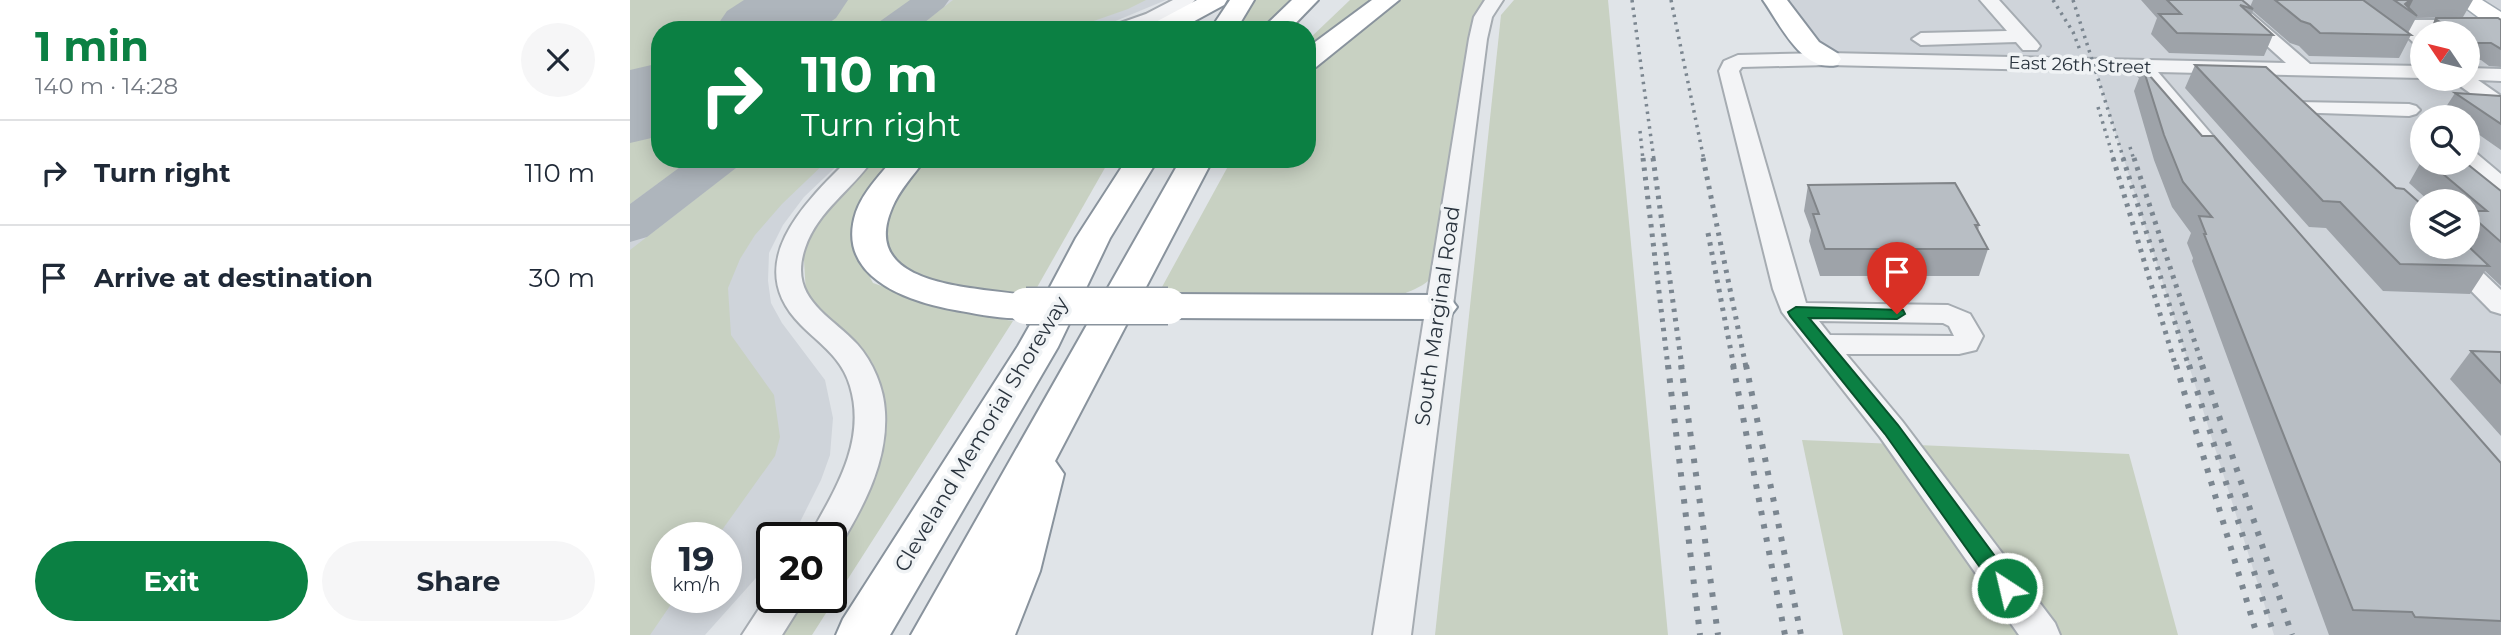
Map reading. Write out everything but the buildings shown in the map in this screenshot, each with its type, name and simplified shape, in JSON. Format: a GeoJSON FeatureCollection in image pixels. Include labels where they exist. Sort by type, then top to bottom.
{"type":"FeatureCollection","features":[{"type":"Feature","properties":{"kind":"highway"},"geometry":{"type":"LineString","coordinates":[[1176,21],[1215,0]]}},
{"type":"Feature","properties":{"kind":"highway"},"geometry":{"type":"LineString","coordinates":[[1229,21],[1242,0]]}},
{"type":"Feature","properties":{"kind":"highway"},"geometry":{"type":"LineString","coordinates":[[1283,21],[1306,0]]}},
{"type":"Feature","properties":{"kind":"highway"},"geometry":{"type":"LineString","coordinates":[[1316,54],[1387,0]]}},
{"type":"Feature","properties":{"kind":"highway"},"geometry":{"type":"LineString","coordinates":[[1775,0],[1810,48],[1828,59]]}},
{"type":"Feature","properties":{"kind":"highway"},"geometry":{"type":"LineString","coordinates":[[1310,21],[1331,1]]}},
{"type":"Feature","properties":{"kind":"highway"},"geometry":{"type":"LineString","coordinates":[[905,168],[877,204],[870,227],[872,250],[886,269],[910,285],[934,295],[970,303],[1032,326],[1168,306],[1438,307]]}},
{"type":"Feature","properties":{"kind":"highway","name":"Cleveland Memorial Shoreway"},"geometry":{"type":"LineString","coordinates":[[862,635],[1032,326],[1093,238],[1132,168]]}},
{"type":"Feature","properties":{"kind":"highway"},"geometry":{"type":"LineString","coordinates":[[1032,326],[1158,168]]}},
{"type":"Feature","properties":{"kind":"highway"},"geometry":{"type":"LineString","coordinates":[[937,635],[1192,168]]}},
{"type":"Feature","properties":{"kind":"highway"},"geometry":{"type":"LineString","coordinates":[[1176,198],[1202,168]]}},
{"type":"Feature","properties":{"kind":"highway"},"geometry":{"type":"LineString","coordinates":[[989,635],[1015,571],[1057,415]]}},
{"type":"Feature","properties":{"kind":"main road"},"geometry":{"type":"LineString","coordinates":[[2466,0],[2501,24]]}},
{"type":"Feature","properties":{"kind":"street"},"geometry":{"type":"LineString","coordinates":[[1144,21],[1186,0]]}},
{"type":"Feature","properties":{"kind":"street","name":"South Marginal Road"},"geometry":{"type":"LineString","coordinates":[[1392,635],[1478,39],[1483,17],[1494,0]]}},
{"type":"Feature","properties":{"kind":"street"},"geometry":{"type":"LineString","coordinates":[[1989,0],[2045,63]]}},
{"type":"Feature","properties":{"kind":"street"},"geometry":{"type":"LineString","coordinates":[[2225,0],[2304,69]]}},
{"type":"Feature","properties":{"kind":"street"},"geometry":{"type":"LineString","coordinates":[[2480,24],[2501,24]]}},
{"type":"Feature","properties":{"kind":"street"},"geometry":{"type":"LineString","coordinates":[[1920,40],[2021,36]]}},
{"type":"Feature","properties":{"kind":"street","name":"East 26th Street"},"geometry":{"type":"LineString","coordinates":[[1796,312],[1787,289],[1729,71],[1731,65],[1738,61],[1828,59],[2410,71]]}},
{"type":"Feature","properties":{"kind":"street"},"geometry":{"type":"LineString","coordinates":[[2142,66],[2242,183]]}},
{"type":"Feature","properties":{"kind":"street"},"geometry":{"type":"LineString","coordinates":[[2358,69],[2410,112]]}},
{"type":"Feature","properties":{"kind":"street"},"geometry":{"type":"LineString","coordinates":[[2257,70],[2316,126]]}},
{"type":"Feature","properties":{"kind":"street"},"geometry":{"type":"LineString","coordinates":[[2480,75],[2501,75]]}},
{"type":"Feature","properties":{"kind":"street"},"geometry":{"type":"LineString","coordinates":[[2480,87],[2501,106]]}},
{"type":"Feature","properties":{"kind":"street"},"geometry":{"type":"LineString","coordinates":[[2286,97],[2390,95]]}},
{"type":"Feature","properties":{"kind":"street"},"geometry":{"type":"LineString","coordinates":[[2286,97],[2410,115]]}},
{"type":"Feature","properties":{"kind":"street"},"geometry":{"type":"LineString","coordinates":[[836,522],[864,460],[869,437],[868,396],[857,364],[796,300],[789,265],[795,241],[808,216],[853,168]]}},
{"type":"Feature","properties":{"kind":"street"},"geometry":{"type":"LineString","coordinates":[[2480,168],[2501,186]]}},
{"type":"Feature","properties":{"kind":"street"},"geometry":{"type":"LineString","coordinates":[[2453,259],[2501,305]]}},
{"type":"Feature","properties":{"kind":"street"},"geometry":{"type":"LineString","coordinates":[[1796,312],[1948,314],[1960,320],[1969,336],[1966,343],[1959,345],[1824,344]]}},
{"type":"Feature","properties":{"kind":"street"},"geometry":{"type":"LineString","coordinates":[[1796,312],[1922,470],[2041,635]]}},
{"type":"Feature","properties":{"kind":"street"},"geometry":{"type":"LineString","coordinates":[[761,635],[776,613]]}},
{"type":"Feature","properties":{"kind":"shaded area"},"geometry":{"type":"Polygon","coordinates":[[[630,0],[1166,0],[1116,21],[651,21],[651,168],[835,168],[804,197],[783,225],[769,253],[768,281],[771,303],[782,323],[825,380],[833,418],[830,455],[800,522],[756,522],[756,578],[742,594],[742,522],[651,522],[651,613],[725,613],[705,635],[630,635],[630,0]]]}},
{"type":"Feature","properties":{"kind":"shaded area"},"geometry":{"type":"Polygon","coordinates":[[[1775,0],[2501,0],[2501,635],[2274,635],[2094,65],[1828,59],[1775,0]]]}},
{"type":"Feature","properties":{"kind":"green space"},"geometry":{"type":"Polygon","coordinates":[[[630,0],[778,0],[744,21],[651,21],[651,69],[630,75],[630,0]]]}},
{"type":"Feature","properties":{"kind":"green space"},"geometry":{"type":"Polygon","coordinates":[[[835,0],[911,0],[882,21],[804,21],[835,0]]]}},
{"type":"Feature","properties":{"kind":"green space"},"geometry":{"type":"Polygon","coordinates":[[[953,0],[1146,0],[1094,21],[926,21],[953,0]]]}},
{"type":"Feature","properties":{"kind":"green space"},"geometry":{"type":"Polygon","coordinates":[[[1250,0],[1293,0],[1270,21],[1237,21],[1250,0]]]}},
{"type":"Feature","properties":{"kind":"green space"},"geometry":{"type":"Polygon","coordinates":[[[1350,0],[1377,0],[1316,45],[1316,32],[1350,0]]]}},
{"type":"Feature","properties":{"kind":"green space"},"geometry":{"type":"Polygon","coordinates":[[[1401,0],[1486,0],[1465,69],[1434,247],[1437,268],[1433,275],[1420,287],[1391,299],[1156,298],[1227,168],[1316,168],[1316,66],[1401,0]]]}},
{"type":"Feature","properties":{"kind":"green space"},"geometry":{"type":"Polygon","coordinates":[[[1514,0],[1608,0],[1668,635],[1435,635],[1501,15],[1514,0]]]}},
{"type":"Feature","properties":{"kind":"green space"},"geometry":{"type":"Polygon","coordinates":[[[651,124],[651,168],[680,168],[630,204],[630,135],[651,124]]]}},
{"type":"Feature","properties":{"kind":"green space"},"geometry":{"type":"Polygon","coordinates":[[[735,168],[820,168],[755,235],[740,259],[728,288],[731,335],[774,395],[780,437],[775,456],[728,522],[651,522],[651,613],[665,613],[650,635],[630,635],[630,250],[735,168]]]}},
{"type":"Feature","properties":{"kind":"green space"},"geometry":{"type":"Polygon","coordinates":[[[860,168],[885,168],[874,180],[859,212],[859,257],[873,283],[954,311],[1013,321],[847,580],[847,525],[870,483],[883,425],[879,379],[872,362],[850,336],[817,309],[806,294],[803,244],[817,214],[860,168]]]}},
{"type":"Feature","properties":{"kind":"green space"},"geometry":{"type":"Polygon","coordinates":[[[916,168],[1105,168],[1031,298],[977,295],[908,272],[889,254],[876,227],[907,178],[916,168]]]}},
{"type":"Feature","properties":{"kind":"green space"},"geometry":{"type":"Polygon","coordinates":[[[1802,440],[2129,454],[2178,635],[1843,635],[1802,440]]]}},
{"type":"Feature","properties":{"kind":"green space"},"geometry":{"type":"Polygon","coordinates":[[[796,613],[826,613],[812,635],[780,635],[796,613]]]}},
{"type":"Feature","properties":{"kind":"taxiway"},"geometry":{"type":"LineString","coordinates":[[904,21],[932,0]]}},
{"type":"Feature","properties":{"kind":"taxiway"},"geometry":{"type":"LineString","coordinates":[[630,117],[651,110]]}},
{"type":"Feature","properties":{"kind":"taxiway"},"geometry":{"type":"LineString","coordinates":[[630,227],[708,168]]}},
{"type":"Feature","properties":{"kind":"runway"},"geometry":{"type":"LineString","coordinates":[[773,21],[805,0]]}},
{"type":"Feature","properties":{"kind":"runway"},"geometry":{"type":"LineString","coordinates":[[630,112],[651,99]]}},
{"type":"Feature","properties":{"kind":"railway"},"geometry":{"type":"LineString","coordinates":[[1632,0],[1654,160]]}},
{"type":"Feature","properties":{"kind":"railway"},"geometry":{"type":"LineString","coordinates":[[1671,0],[1704,160]]}},
{"type":"Feature","properties":{"kind":"railway"},"geometry":{"type":"LineString","coordinates":[[2053,0],[2073,32],[2080,50]]}},
{"type":"Feature","properties":{"kind":"railway"},"geometry":{"type":"LineString","coordinates":[[2073,0],[2124,160]]}},
{"type":"Feature","properties":{"kind":"railway"},"geometry":{"type":"LineString","coordinates":[[2098,107],[2114,160]]}},
{"type":"Feature","properties":{"kind":"railway"},"geometry":{"type":"LineString","coordinates":[[1640,131],[1643,160]]}},
{"type":"Feature","properties":{"kind":"railway"},"geometry":{"type":"LineString","coordinates":[[2130,147],[2134,160]]}},
{"type":"Feature","properties":{"kind":"railway"},"geometry":{"type":"LineString","coordinates":[[1643,158],[1668,367]]}},
{"type":"Feature","properties":{"kind":"railway"},"geometry":{"type":"LineString","coordinates":[[1653,158],[1682,367]]}},
{"type":"Feature","properties":{"kind":"railway"},"geometry":{"type":"LineString","coordinates":[[1703,158],[1746,367]]}},
{"type":"Feature","properties":{"kind":"railway"},"geometry":{"type":"LineString","coordinates":[[2113,158],[2176,367]]}},
{"type":"Feature","properties":{"kind":"railway"},"geometry":{"type":"LineString","coordinates":[[2123,158],[2189,367]]}},
{"type":"Feature","properties":{"kind":"railway"},"geometry":{"type":"LineString","coordinates":[[2134,158],[2203,367]]}},
{"type":"Feature","properties":{"kind":"railway"},"geometry":{"type":"LineString","coordinates":[[1708,233],[1734,367]]}},
{"type":"Feature","properties":{"kind":"railway"},"geometry":{"type":"LineString","coordinates":[[1668,365],[1700,635]]}},
{"type":"Feature","properties":{"kind":"railway"},"geometry":{"type":"LineString","coordinates":[[1681,365],[1718,635]]}},
{"type":"Feature","properties":{"kind":"railway"},"geometry":{"type":"LineString","coordinates":[[1733,365],[1785,635]]}},
{"type":"Feature","properties":{"kind":"railway"},"geometry":{"type":"LineString","coordinates":[[1746,365],[1801,635]]}},
{"type":"Feature","properties":{"kind":"railway"},"geometry":{"type":"LineString","coordinates":[[2176,365],[2257,635]]}},
{"type":"Feature","properties":{"kind":"railway"},"geometry":{"type":"LineString","coordinates":[[2189,365],[2274,635]]}},
{"type":"Feature","properties":{"kind":"railway"},"geometry":{"type":"LineString","coordinates":[[2202,365],[2292,635]]}},
{"type":"Feature","properties":{"kind":"route"},"geometry":{"type":"LineString","coordinates":[[1897,314],[1796,312],[1891,429],[2007,588]]}}]}
